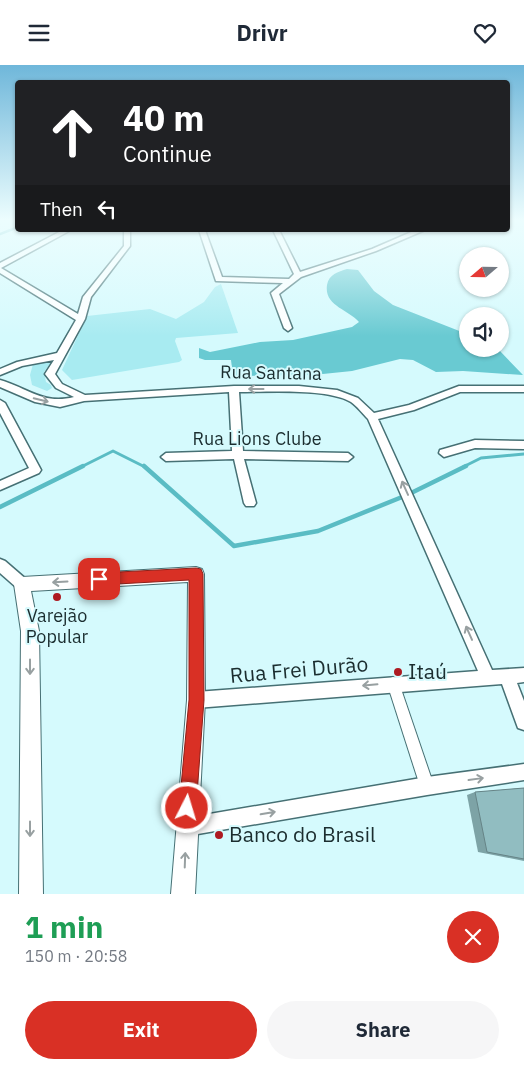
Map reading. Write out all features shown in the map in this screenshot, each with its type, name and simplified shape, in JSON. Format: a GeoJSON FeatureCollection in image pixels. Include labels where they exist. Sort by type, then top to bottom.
{"type":"FeatureCollection","features":[{"type":"Feature","properties":{"kind":"street"},"geometry":{"type":"LineString","coordinates":[[0,266],[14,259]]}},
{"type":"Feature","properties":{"kind":"street"},"geometry":{"type":"LineString","coordinates":[[84,398],[59,386],[50,374],[81,319],[87,297],[117,259]]}},
{"type":"Feature","properties":{"kind":"street"},"geometry":{"type":"LineString","coordinates":[[212,259],[219,279],[291,281]]}},
{"type":"Feature","properties":{"kind":"street"},"geometry":{"type":"LineString","coordinates":[[291,259],[298,275]]}},
{"type":"Feature","properties":{"kind":"street"},"geometry":{"type":"LineString","coordinates":[[288,328],[275,293],[298,275],[350,259]]}},
{"type":"Feature","properties":{"kind":"street"},"geometry":{"type":"LineString","coordinates":[[0,270],[81,319]]}},
{"type":"Feature","properties":{"kind":"street"},"geometry":{"type":"LineString","coordinates":[[0,372],[20,364],[62,355]]}},
{"type":"Feature","properties":{"kind":"street","name":"Rua Santana"},"geometry":{"type":"LineString","coordinates":[[0,383],[38,401],[60,404],[84,398],[234,389],[300,389],[338,393],[355,400],[372,417],[488,677]]}},
{"type":"Feature","properties":{"kind":"street"},"geometry":{"type":"LineString","coordinates":[[234,389],[238,455],[250,503]]}},
{"type":"Feature","properties":{"kind":"street"},"geometry":{"type":"LineString","coordinates":[[372,417],[410,408],[459,389],[524,389]]}},
{"type":"Feature","properties":{"kind":"street"},"geometry":{"type":"LineString","coordinates":[[0,403],[35,470],[0,486]]}},
{"type":"Feature","properties":{"kind":"street"},"geometry":{"type":"LineString","coordinates":[[444,453],[475,444],[524,445]]}},
{"type":"Feature","properties":{"kind":"street","name":"Rua Lions Clube"},"geometry":{"type":"LineString","coordinates":[[166,457],[238,455],[348,457]]}},
{"type":"Feature","properties":{"kind":"street"},"geometry":{"type":"LineString","coordinates":[[0,565],[22,584],[30,631],[31,894]]}},
{"type":"Feature","properties":{"kind":"street"},"geometry":{"type":"LineString","coordinates":[[22,584],[196,574],[196,700],[183,894]]}},
{"type":"Feature","properties":{"kind":"street","name":"Rua Frei Durão"},"geometry":{"type":"LineString","coordinates":[[196,700],[393,683],[524,675]]}},
{"type":"Feature","properties":{"kind":"street"},"geometry":{"type":"LineString","coordinates":[[507,676],[524,722]]}},
{"type":"Feature","properties":{"kind":"street"},"geometry":{"type":"LineString","coordinates":[[393,683],[427,786]]}},
{"type":"Feature","properties":{"kind":"street"},"geometry":{"type":"LineString","coordinates":[[186,827],[427,786],[524,772]]}},
{"type":"Feature","properties":{"kind":"shaded area"},"geometry":{"type":"Polygon","coordinates":[[[347,269],[358,270],[374,291],[393,305],[459,331],[459,357],[506,357],[523,375],[463,371],[436,372],[413,360],[400,359],[352,371],[313,375],[233,376],[231,360],[205,360],[199,358],[199,348],[210,352],[260,342],[293,340],[352,327],[359,322],[333,303],[327,292],[328,281],[334,274],[347,269]]]}},
{"type":"Feature","properties":{"kind":"shaded area"},"geometry":{"type":"Polygon","coordinates":[[[221,284],[238,333],[176,338],[175,341],[182,360],[179,362],[72,380],[62,370],[87,316],[150,309],[176,319],[204,302],[215,287],[221,284]]]}},
{"type":"Feature","properties":{"kind":"shaded area"},"geometry":{"type":"Polygon","coordinates":[[[48,354],[55,357],[44,372],[46,382],[52,388],[47,391],[32,385],[30,375],[35,357],[48,354]]]}},
{"type":"Feature","properties":{"kind":"building"},"geometry":{"type":"Polygon","coordinates":[[[524,788],[524,859],[487,852],[475,792],[524,788]]]}},
{"type":"Feature","properties":{"kind":"waterway"},"geometry":{"type":"LineString","coordinates":[[83,466],[113,451],[145,467]]}},
{"type":"Feature","properties":{"kind":"waterway"},"geometry":{"type":"LineString","coordinates":[[463,467],[481,458],[524,454]]}},
{"type":"Feature","properties":{"kind":"waterway"},"geometry":{"type":"LineString","coordinates":[[0,507],[83,466]]}},
{"type":"Feature","properties":{"kind":"waterway"},"geometry":{"type":"LineString","coordinates":[[144,466],[234,546],[318,531],[407,495],[466,466]]}},
{"type":"Feature","properties":{"kind":"place","name":"Varejão Popular"},"geometry":{"type":"Point","coordinates":[57,597]}},
{"type":"Feature","properties":{"kind":"place","name":"Itaú"},"geometry":{"type":"Point","coordinates":[398,672]}},
{"type":"Feature","properties":{"kind":"place","name":"Banco do Brasil"},"geometry":{"type":"Point","coordinates":[219,835]}},
{"type":"Feature","properties":{"kind":"route"},"geometry":{"type":"LineString","coordinates":[[99,579],[196,574],[196,700],[187,808]]}}]}
